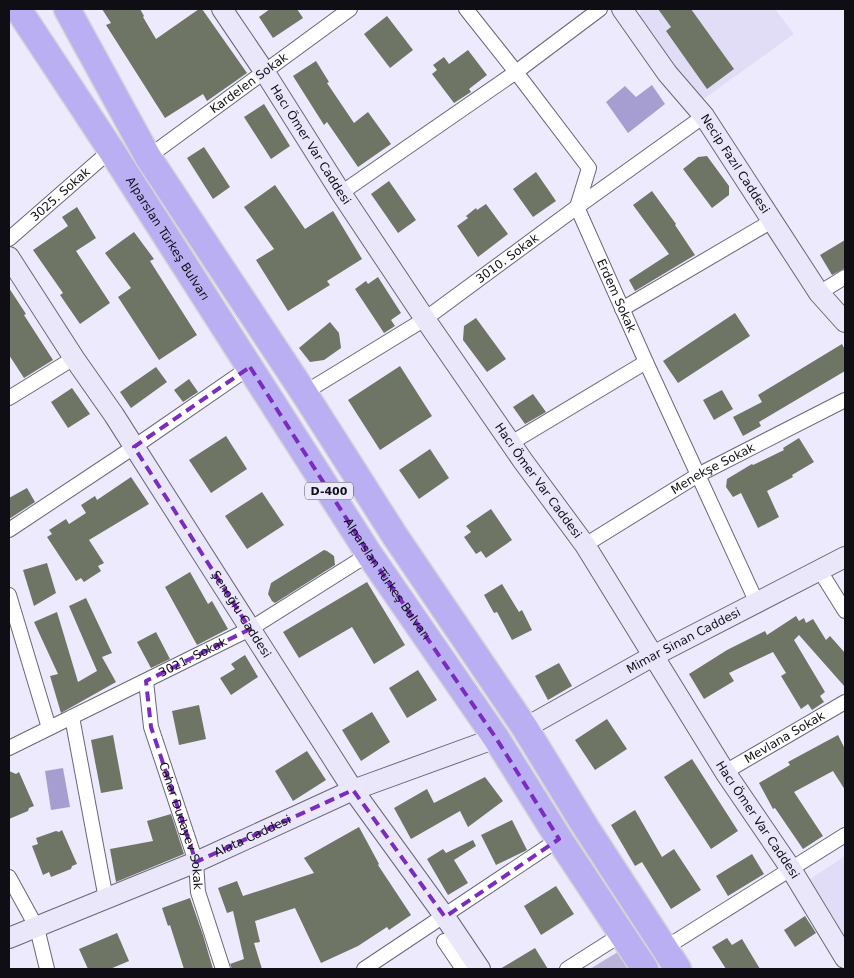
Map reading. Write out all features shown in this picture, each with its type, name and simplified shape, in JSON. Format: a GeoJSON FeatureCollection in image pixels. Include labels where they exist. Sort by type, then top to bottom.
{"type":"FeatureCollection","features":[{"type":"Feature","properties":{"kind":"highway","name":"Alparslan Türkeş Bulvarı"},"geometry":{"type":"LineString","coordinates":[[18,9],[111,150],[369,554],[496,738],[559,839],[645,969]]}},
{"type":"Feature","properties":{"kind":"highway","name":"D-400"},"geometry":{"type":"LineString","coordinates":[[67,9],[148,157],[304,393],[395,536],[525,728],[585,826],[671,959]]}},
{"type":"Feature","properties":{"kind":"street","name":"Hacı Ömer Var Caddesi"},"geometry":{"type":"LineString","coordinates":[[222,9],[425,319],[585,545],[725,772],[791,869],[845,958]]}},
{"type":"Feature","properties":{"kind":"street","name":"Kardelen Sokak"},"geometry":{"type":"LineString","coordinates":[[148,157],[350,9]]}},
{"type":"Feature","properties":{"kind":"street"},"geometry":{"type":"LineString","coordinates":[[466,9],[589,168],[577,207]]}},
{"type":"Feature","properties":{"kind":"street"},"geometry":{"type":"LineString","coordinates":[[341,193],[516,72],[600,9]]}},
{"type":"Feature","properties":{"kind":"street","name":"Necip Fazıl Caddesi"},"geometry":{"type":"LineString","coordinates":[[622,9],[667,74],[704,116],[819,293],[845,322]]}},
{"type":"Feature","properties":{"kind":"street","name":"3010. Sokak"},"geometry":{"type":"LineString","coordinates":[[304,393],[425,319],[704,116]]}},
{"type":"Feature","properties":{"kind":"street","name":"3025. Sokak"},"geometry":{"type":"LineString","coordinates":[[9,239],[111,150]]}},
{"type":"Feature","properties":{"kind":"street","name":"Erdem Sokak"},"geometry":{"type":"LineString","coordinates":[[577,207],[622,310],[757,604]]}},
{"type":"Feature","properties":{"kind":"street"},"geometry":{"type":"LineString","coordinates":[[622,310],[772,221]]}},
{"type":"Feature","properties":{"kind":"street","name":"Şenoğlu Caddesi"},"geometry":{"type":"LineString","coordinates":[[9,257],[74,358],[114,415],[353,790],[480,969]]}},
{"type":"Feature","properties":{"kind":"street"},"geometry":{"type":"LineString","coordinates":[[819,293],[845,277]]}},
{"type":"Feature","properties":{"kind":"street"},"geometry":{"type":"LineString","coordinates":[[9,398],[74,358]]}},
{"type":"Feature","properties":{"kind":"street"},"geometry":{"type":"LineString","coordinates":[[511,443],[646,362]]}},
{"type":"Feature","properties":{"kind":"street"},"geometry":{"type":"LineString","coordinates":[[9,530],[250,367]]}},
{"type":"Feature","properties":{"kind":"street","name":"Menekşe Sokak"},"geometry":{"type":"LineString","coordinates":[[585,545],[698,475],[845,400]]}},
{"type":"Feature","properties":{"kind":"street","name":"3021. Sokak"},"geometry":{"type":"LineString","coordinates":[[9,748],[250,629],[369,554]]}},
{"type":"Feature","properties":{"kind":"street","name":"Mimar Sinan Caddesi"},"geometry":{"type":"LineString","coordinates":[[525,728],[654,656],[845,557]]}},
{"type":"Feature","properties":{"kind":"street"},"geometry":{"type":"LineString","coordinates":[[820,570],[845,611]]}},
{"type":"Feature","properties":{"kind":"street"},"geometry":{"type":"LineString","coordinates":[[9,596],[49,728]]}},
{"type":"Feature","properties":{"kind":"street","name":"Cahar Dudayev Sokak"},"geometry":{"type":"LineString","coordinates":[[146,681],[151,727],[196,862],[198,892],[223,969]]}},
{"type":"Feature","properties":{"kind":"street","name":"Mevlana Sokak"},"geometry":{"type":"LineString","coordinates":[[725,772],[845,702]]}},
{"type":"Feature","properties":{"kind":"street"},"geometry":{"type":"LineString","coordinates":[[72,717],[106,899]]}},
{"type":"Feature","properties":{"kind":"street","name":"Alata Caddesi"},"geometry":{"type":"LineString","coordinates":[[9,938],[196,862],[353,790],[496,738]]}},
{"type":"Feature","properties":{"kind":"street"},"geometry":{"type":"LineString","coordinates":[[671,959],[791,869],[845,835]]}},
{"type":"Feature","properties":{"kind":"street"},"geometry":{"type":"LineString","coordinates":[[364,969],[559,839]]}},
{"type":"Feature","properties":{"kind":"street"},"geometry":{"type":"LineString","coordinates":[[9,878],[37,928],[47,969]]}},
{"type":"Feature","properties":{"kind":"street"},"geometry":{"type":"LineString","coordinates":[[567,969],[622,934]]}},
{"type":"Feature","properties":{"kind":"street"},"geometry":{"type":"LineString","coordinates":[[444,940],[463,969]]}},
{"type":"Feature","properties":{"kind":"highlighted area"},"geometry":{"type":"Polygon","coordinates":[[[250,367],[369,554],[496,738],[559,839],[445,917],[353,790],[196,862],[151,727],[146,681],[250,629],[134,447],[250,367]]]}},
{"type":"Feature","properties":{"kind":"shaded area"},"geometry":{"type":"Polygon","coordinates":[[[641,9],[775,9],[794,34],[701,101],[638,23],[641,9]]]}},
{"type":"Feature","properties":{"kind":"shaded area"},"geometry":{"type":"Polygon","coordinates":[[[652,85],[665,104],[628,133],[606,102],[625,86],[636,97],[652,85]]]}},
{"type":"Feature","properties":{"kind":"shaded area"},"geometry":{"type":"Polygon","coordinates":[[[63,768],[70,807],[51,810],[45,771],[63,768]]]}},
{"type":"Feature","properties":{"kind":"shaded area"},"geometry":{"type":"Polygon","coordinates":[[[845,856],[845,946],[811,893],[810,879],[845,856]]]}},
{"type":"Feature","properties":{"kind":"shaded area"},"geometry":{"type":"Polygon","coordinates":[[[621,950],[633,969],[590,969],[621,950]]]}},
{"type":"Feature","properties":{"kind":"building"},"geometry":{"type":"Polygon","coordinates":[[[102,9],[140,9],[156,39],[199,9],[202,9],[247,73],[207,101],[203,94],[165,118],[106,25],[111,23],[102,9]]]}},
{"type":"Feature","properties":{"kind":"building"},"geometry":{"type":"Polygon","coordinates":[[[270,9],[297,9],[303,18],[273,38],[259,17],[270,9]]]}},
{"type":"Feature","properties":{"kind":"building"},"geometry":{"type":"Polygon","coordinates":[[[658,9],[691,9],[734,69],[707,89],[666,31],[671,27],[658,9]]]}},
{"type":"Feature","properties":{"kind":"building"},"geometry":{"type":"Polygon","coordinates":[[[387,16],[413,50],[390,68],[364,34],[387,16]]]}},
{"type":"Feature","properties":{"kind":"building"},"geometry":{"type":"Polygon","coordinates":[[[468,50],[487,75],[469,89],[471,92],[454,103],[432,74],[437,70],[433,65],[444,57],[449,64],[468,50]]]}},
{"type":"Feature","properties":{"kind":"building"},"geometry":{"type":"Polygon","coordinates":[[[316,61],[329,82],[327,83],[354,123],[368,112],[391,144],[358,167],[327,122],[324,125],[293,76],[316,61]]]}},
{"type":"Feature","properties":{"kind":"building"},"geometry":{"type":"Polygon","coordinates":[[[264,104],[290,146],[271,159],[244,117],[264,104]]]}},
{"type":"Feature","properties":{"kind":"building"},"geometry":{"type":"Polygon","coordinates":[[[204,147],[230,187],[213,199],[187,158],[204,147]]]}},
{"type":"Feature","properties":{"kind":"building"},"geometry":{"type":"Polygon","coordinates":[[[707,156],[729,186],[729,195],[712,208],[683,169],[698,157],[707,156]]]}},
{"type":"Feature","properties":{"kind":"building"},"geometry":{"type":"Polygon","coordinates":[[[536,172],[556,201],[533,217],[513,189],[536,172]]]}},
{"type":"Feature","properties":{"kind":"building"},"geometry":{"type":"Polygon","coordinates":[[[389,181],[416,220],[398,233],[371,194],[389,181]]]}},
{"type":"Feature","properties":{"kind":"building"},"geometry":{"type":"Polygon","coordinates":[[[275,185],[305,229],[333,211],[362,259],[327,281],[330,285],[288,311],[256,260],[274,249],[244,207],[275,185]]]}},
{"type":"Feature","properties":{"kind":"building"},"geometry":{"type":"Polygon","coordinates":[[[652,191],[676,224],[695,255],[635,291],[629,280],[669,254],[633,205],[652,191]]]}},
{"type":"Feature","properties":{"kind":"building"},"geometry":{"type":"Polygon","coordinates":[[[486,204],[508,234],[478,257],[457,226],[468,218],[466,216],[476,208],[477,210],[486,204]]]}},
{"type":"Feature","properties":{"kind":"building"},"geometry":{"type":"Polygon","coordinates":[[[77,207],[96,238],[76,251],[110,303],[80,324],[60,295],[63,293],[33,250],[68,226],[62,217],[77,207]]]}},
{"type":"Feature","properties":{"kind":"building"},"geometry":{"type":"Polygon","coordinates":[[[134,232],[154,259],[150,261],[197,335],[159,360],[118,297],[131,288],[105,253],[134,232]]]}},
{"type":"Feature","properties":{"kind":"building"},"geometry":{"type":"Polygon","coordinates":[[[845,240],[845,268],[832,275],[820,255],[845,240]]]}},
{"type":"Feature","properties":{"kind":"building"},"geometry":{"type":"Polygon","coordinates":[[[378,277],[401,313],[391,320],[395,326],[384,333],[355,289],[366,281],[368,284],[378,277]]]}},
{"type":"Feature","properties":{"kind":"building"},"geometry":{"type":"Polygon","coordinates":[[[9,288],[53,360],[24,378],[9,355],[9,288]]]}},
{"type":"Feature","properties":{"kind":"building"},"geometry":{"type":"Polygon","coordinates":[[[735,313],[750,336],[678,383],[663,361],[735,313]]]}},
{"type":"Feature","properties":{"kind":"building"},"geometry":{"type":"Polygon","coordinates":[[[476,318],[506,359],[487,372],[463,340],[464,326],[476,318]]]}},
{"type":"Feature","properties":{"kind":"building"},"geometry":{"type":"Polygon","coordinates":[[[330,322],[339,333],[341,348],[324,360],[310,362],[299,348],[330,322]]]}},
{"type":"Feature","properties":{"kind":"building"},"geometry":{"type":"Polygon","coordinates":[[[842,344],[845,350],[845,371],[759,422],[761,426],[743,436],[733,417],[762,402],[758,395],[842,344]]]}},
{"type":"Feature","properties":{"kind":"building"},"geometry":{"type":"Polygon","coordinates":[[[400,366],[432,416],[380,450],[348,400],[400,366]]]}},
{"type":"Feature","properties":{"kind":"building"},"geometry":{"type":"Polygon","coordinates":[[[156,367],[167,382],[131,408],[120,392],[156,367]]]}},
{"type":"Feature","properties":{"kind":"building"},"geometry":{"type":"Polygon","coordinates":[[[189,379],[198,392],[183,402],[174,390],[189,379]]]}},
{"type":"Feature","properties":{"kind":"building"},"geometry":{"type":"Polygon","coordinates":[[[72,388],[90,414],[68,428],[51,402],[72,388]]]}},
{"type":"Feature","properties":{"kind":"building"},"geometry":{"type":"Polygon","coordinates":[[[722,390],[733,409],[714,420],[703,400],[722,390]]]}},
{"type":"Feature","properties":{"kind":"building"},"geometry":{"type":"Polygon","coordinates":[[[533,394],[546,412],[525,424],[513,407],[533,394]]]}},
{"type":"Feature","properties":{"kind":"building"},"geometry":{"type":"Polygon","coordinates":[[[226,436],[247,469],[211,493],[189,460],[226,436]]]}},
{"type":"Feature","properties":{"kind":"building"},"geometry":{"type":"Polygon","coordinates":[[[799,438],[814,462],[792,475],[793,477],[767,491],[779,517],[758,528],[741,493],[733,497],[726,487],[727,479],[752,464],[784,450],[783,448],[799,438]]]}},
{"type":"Feature","properties":{"kind":"building"},"geometry":{"type":"Polygon","coordinates":[[[430,449],[449,478],[419,499],[399,470],[430,449]]]}},
{"type":"Feature","properties":{"kind":"building"},"geometry":{"type":"Polygon","coordinates":[[[131,477],[149,504],[89,540],[104,563],[98,566],[101,571],[84,582],[81,578],[76,581],[47,537],[52,534],[49,530],[66,519],[69,524],[86,513],[81,505],[95,496],[97,500],[131,477]]]}},
{"type":"Feature","properties":{"kind":"building"},"geometry":{"type":"Polygon","coordinates":[[[27,488],[35,502],[9,519],[9,498],[27,488]]]}},
{"type":"Feature","properties":{"kind":"building"},"geometry":{"type":"Polygon","coordinates":[[[262,492],[284,525],[247,549],[225,516],[262,492]]]}},
{"type":"Feature","properties":{"kind":"building"},"geometry":{"type":"Polygon","coordinates":[[[491,509],[512,540],[486,558],[481,551],[476,554],[464,537],[471,532],[466,526],[491,509]]]}},
{"type":"Feature","properties":{"kind":"building"},"geometry":{"type":"Polygon","coordinates":[[[324,550],[334,556],[335,565],[275,603],[272,601],[268,594],[271,583],[324,550]]]}},
{"type":"Feature","properties":{"kind":"building"},"geometry":{"type":"Polygon","coordinates":[[[47,563],[56,593],[34,606],[23,570],[47,563]]]}},
{"type":"Feature","properties":{"kind":"building"},"geometry":{"type":"Polygon","coordinates":[[[190,572],[208,604],[212,601],[228,629],[197,645],[165,587],[190,572]]]}},
{"type":"Feature","properties":{"kind":"building"},"geometry":{"type":"Polygon","coordinates":[[[367,582],[405,645],[374,664],[352,627],[299,658],[283,632],[367,582]]]}},
{"type":"Feature","properties":{"kind":"building"},"geometry":{"type":"Polygon","coordinates":[[[502,584],[519,612],[522,610],[532,630],[512,640],[497,612],[494,613],[484,595],[502,584]]]}},
{"type":"Feature","properties":{"kind":"building"},"geometry":{"type":"Polygon","coordinates":[[[86,598],[112,653],[102,657],[116,682],[61,713],[50,676],[58,674],[34,622],[57,612],[78,682],[97,671],[69,606],[86,598]]]}},
{"type":"Feature","properties":{"kind":"building"},"geometry":{"type":"Polygon","coordinates":[[[796,616],[799,621],[804,618],[806,623],[813,619],[826,640],[830,636],[845,653],[845,687],[799,635],[794,640],[825,692],[820,696],[824,702],[812,710],[808,704],[801,709],[781,676],[786,673],[773,652],[729,673],[734,681],[704,699],[689,674],[727,650],[765,631],[767,635],[796,616]]]}},
{"type":"Feature","properties":{"kind":"building"},"geometry":{"type":"Polygon","coordinates":[[[156,632],[170,659],[151,668],[137,642],[156,632]]]}},
{"type":"Feature","properties":{"kind":"building"},"geometry":{"type":"Polygon","coordinates":[[[245,655],[258,677],[231,695],[220,678],[235,669],[231,664],[245,655]]]}},
{"type":"Feature","properties":{"kind":"building"},"geometry":{"type":"Polygon","coordinates":[[[559,663],[572,686],[548,700],[535,676],[559,663]]]}},
{"type":"Feature","properties":{"kind":"building"},"geometry":{"type":"Polygon","coordinates":[[[418,670],[437,700],[407,718],[389,688],[418,670]]]}},
{"type":"Feature","properties":{"kind":"building"},"geometry":{"type":"Polygon","coordinates":[[[199,705],[206,739],[179,745],[172,711],[199,705]]]}},
{"type":"Feature","properties":{"kind":"building"},"geometry":{"type":"Polygon","coordinates":[[[372,712],[390,742],[361,761],[342,730],[372,712]]]}},
{"type":"Feature","properties":{"kind":"building"},"geometry":{"type":"Polygon","coordinates":[[[607,719],[627,749],[595,770],[575,740],[607,719]]]}},
{"type":"Feature","properties":{"kind":"building"},"geometry":{"type":"Polygon","coordinates":[[[113,735],[123,789],[101,793],[91,740],[113,735]]]}},
{"type":"Feature","properties":{"kind":"building"},"geometry":{"type":"Polygon","coordinates":[[[838,735],[845,749],[845,790],[833,771],[794,792],[823,836],[803,849],[775,808],[773,809],[759,783],[790,765],[788,762],[838,735]]]}},
{"type":"Feature","properties":{"kind":"building"},"geometry":{"type":"Polygon","coordinates":[[[307,751],[326,780],[293,801],[275,771],[307,751]]]}},
{"type":"Feature","properties":{"kind":"building"},"geometry":{"type":"Polygon","coordinates":[[[692,759],[738,831],[711,849],[664,777],[692,759]]]}},
{"type":"Feature","properties":{"kind":"building"},"geometry":{"type":"Polygon","coordinates":[[[9,771],[16,774],[19,772],[34,806],[29,808],[28,811],[9,819],[9,771]]]}},
{"type":"Feature","properties":{"kind":"building"},"geometry":{"type":"Polygon","coordinates":[[[485,777],[503,801],[468,827],[460,811],[411,839],[394,808],[427,789],[434,803],[485,777]]]}},
{"type":"Feature","properties":{"kind":"building"},"geometry":{"type":"Polygon","coordinates":[[[635,810],[662,857],[674,849],[701,890],[671,909],[642,862],[635,866],[611,825],[635,810]]]}},
{"type":"Feature","properties":{"kind":"building"},"geometry":{"type":"Polygon","coordinates":[[[171,814],[184,854],[116,882],[110,849],[153,841],[147,821],[171,814]]]}},
{"type":"Feature","properties":{"kind":"building"},"geometry":{"type":"Polygon","coordinates":[[[512,820],[527,850],[496,865],[481,835],[512,820]]]}},
{"type":"Feature","properties":{"kind":"building"},"geometry":{"type":"Polygon","coordinates":[[[359,827],[378,865],[411,915],[389,930],[387,927],[358,946],[321,963],[295,908],[255,921],[260,942],[254,943],[262,969],[232,969],[230,964],[244,959],[233,911],[227,913],[218,888],[237,881],[243,896],[314,873],[304,858],[359,827]]]}},
{"type":"Feature","properties":{"kind":"building"},"geometry":{"type":"Polygon","coordinates":[[[62,830],[77,864],[72,866],[71,869],[51,877],[49,872],[43,875],[32,846],[38,844],[36,838],[62,830]]]}},
{"type":"Feature","properties":{"kind":"building"},"geometry":{"type":"Polygon","coordinates":[[[473,840],[476,846],[454,860],[468,883],[448,895],[427,859],[443,849],[446,853],[473,840]]]}},
{"type":"Feature","properties":{"kind":"building"},"geometry":{"type":"Polygon","coordinates":[[[752,854],[764,874],[728,896],[716,876],[752,854]]]}},
{"type":"Feature","properties":{"kind":"building"},"geometry":{"type":"Polygon","coordinates":[[[556,886],[574,914],[541,935],[524,906],[556,886]]]}},
{"type":"Feature","properties":{"kind":"building"},"geometry":{"type":"Polygon","coordinates":[[[190,898],[213,969],[184,969],[170,925],[168,926],[162,908],[190,898]]]}},
{"type":"Feature","properties":{"kind":"building"},"geometry":{"type":"Polygon","coordinates":[[[805,916],[816,933],[795,947],[784,930],[805,916]]]}},
{"type":"Feature","properties":{"kind":"building"},"geometry":{"type":"Polygon","coordinates":[[[117,933],[129,961],[110,969],[88,969],[79,949],[117,933]]]}},
{"type":"Feature","properties":{"kind":"building"},"geometry":{"type":"Polygon","coordinates":[[[727,938],[732,945],[742,939],[760,969],[726,969],[712,947],[727,938]]]}},
{"type":"Feature","properties":{"kind":"building"},"geometry":{"type":"Polygon","coordinates":[[[535,948],[548,969],[500,969],[535,948]]]}}]}
